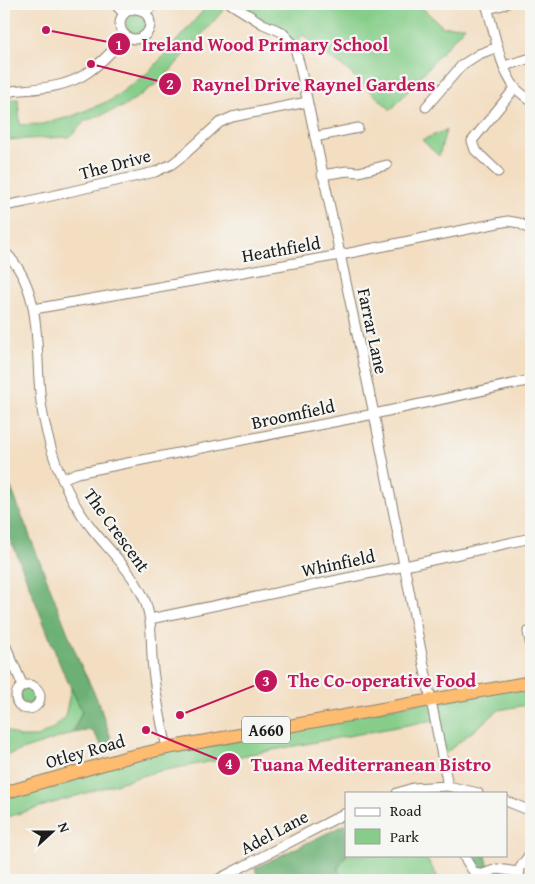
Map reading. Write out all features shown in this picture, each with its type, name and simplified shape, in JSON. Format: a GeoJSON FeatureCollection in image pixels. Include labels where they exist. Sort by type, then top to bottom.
{"type":"FeatureCollection","features":[{"type":"Feature","properties":{"kind":"highway","name":"Otley Road"},"geometry":{"type":"LineString","coordinates":[[4,793],[128,757],[167,748],[531,682]]}},
{"type":"Feature","properties":{"kind":"street"},"geometry":{"type":"LineString","coordinates":[[116,4],[124,14]]}},
{"type":"Feature","properties":{"kind":"street"},"geometry":{"type":"LineString","coordinates":[[145,13],[154,4]]}},
{"type":"Feature","properties":{"kind":"street","name":"Farrar Lane"},"geometry":{"type":"LineString","coordinates":[[230,4],[256,20],[282,32],[294,45],[300,66],[374,414],[448,786]]}},
{"type":"Feature","properties":{"kind":"street"},"geometry":{"type":"LineString","coordinates":[[506,4],[487,7],[504,66],[515,88],[531,101]]}},
{"type":"Feature","properties":{"kind":"street"},"geometry":{"type":"LineString","coordinates":[[137,10],[145,13],[150,27],[145,35],[136,39],[126,36],[121,28],[124,14],[128,11],[137,10]]}},
{"type":"Feature","properties":{"kind":"street"},"geometry":{"type":"LineString","coordinates":[[4,92],[51,87],[78,78],[88,73],[108,56],[126,36]]}},
{"type":"Feature","properties":{"kind":"street"},"geometry":{"type":"LineString","coordinates":[[426,107],[462,65],[479,54],[498,46]]}},
{"type":"Feature","properties":{"kind":"street"},"geometry":{"type":"LineString","coordinates":[[504,66],[531,58]]}},
{"type":"Feature","properties":{"kind":"street"},"geometry":{"type":"LineString","coordinates":[[498,172],[475,150],[472,141],[515,88]]}},
{"type":"Feature","properties":{"kind":"street","name":"The Drive"},"geometry":{"type":"LineString","coordinates":[[4,206],[155,172],[178,159],[219,123],[232,117],[307,102]]}},
{"type":"Feature","properties":{"kind":"street"},"geometry":{"type":"LineString","coordinates":[[314,137],[358,128]]}},
{"type":"Feature","properties":{"kind":"street"},"geometry":{"type":"LineString","coordinates":[[322,175],[347,171],[359,172],[387,165]]}},
{"type":"Feature","properties":{"kind":"street","name":"Heathfield"},"geometry":{"type":"LineString","coordinates":[[34,309],[340,255],[508,221],[519,223],[531,230]]}},
{"type":"Feature","properties":{"kind":"street","name":"The Crescent"},"geometry":{"type":"LineString","coordinates":[[4,251],[22,277],[34,309],[37,326],[39,394],[48,439],[62,479],[75,504],[91,528],[134,579],[143,597],[150,619],[156,696],[167,748]]}},
{"type":"Feature","properties":{"kind":"street","name":"Broomfield"},"geometry":{"type":"LineString","coordinates":[[62,479],[77,473],[374,414],[531,380]]}},
{"type":"Feature","properties":{"kind":"street","name":"Whinfield"},"geometry":{"type":"LineString","coordinates":[[150,619],[531,538]]}},
{"type":"Feature","properties":{"kind":"street"},"geometry":{"type":"LineString","coordinates":[[531,631],[528,632],[531,646]]}},
{"type":"Feature","properties":{"kind":"street"},"geometry":{"type":"LineString","coordinates":[[4,642],[23,686]]}},
{"type":"Feature","properties":{"kind":"street"},"geometry":{"type":"LineString","coordinates":[[400,792],[414,788],[448,786],[474,792]]}},
{"type":"Feature","properties":{"kind":"street"},"geometry":{"type":"LineString","coordinates":[[508,803],[531,811]]}},
{"type":"Feature","properties":{"kind":"street","name":"Adel Lane"},"geometry":{"type":"LineString","coordinates":[[217,880],[345,814]]}},
{"type":"Feature","properties":{"kind":"street"},"geometry":{"type":"LineString","coordinates":[[464,856],[473,871],[478,874],[497,869],[519,876],[531,852]]}},
{"type":"Feature","properties":{"kind":"green space"},"geometry":{"type":"Polygon","coordinates":[[[209,4],[222,4],[226,7],[163,79],[125,106],[85,121],[70,137],[4,140],[4,125],[7,124],[6,100],[18,99],[20,125],[42,124],[70,117],[111,100],[150,71],[209,4]]]}},
{"type":"Feature","properties":{"kind":"green space"},"geometry":{"type":"Polygon","coordinates":[[[231,4],[418,4],[443,27],[465,26],[391,110],[345,68],[318,49],[303,35],[294,45],[231,4]]]}},
{"type":"Feature","properties":{"kind":"green space"},"geometry":{"type":"Polygon","coordinates":[[[136,14],[143,17],[146,24],[143,31],[136,34],[129,31],[126,24],[129,17],[136,14]]]}},
{"type":"Feature","properties":{"kind":"green space"},"geometry":{"type":"Polygon","coordinates":[[[446,130],[439,156],[422,140],[446,130]]]}},
{"type":"Feature","properties":{"kind":"green space"},"geometry":{"type":"Polygon","coordinates":[[[4,470],[78,659],[98,701],[113,744],[103,747],[92,730],[73,733],[82,711],[61,667],[14,547],[4,530],[4,470]]]}},
{"type":"Feature","properties":{"kind":"green space"},"geometry":{"type":"Polygon","coordinates":[[[531,682],[531,704],[499,710],[442,756],[434,720],[155,772],[4,818],[4,793],[128,757],[531,682]]]}},
{"type":"Feature","properties":{"kind":"green space"},"geometry":{"type":"Polygon","coordinates":[[[28,688],[36,696],[28,704],[20,696],[28,688]]]}},
{"type":"Feature","properties":{"kind":"green space"},"geometry":{"type":"Polygon","coordinates":[[[71,688],[82,711],[73,733],[4,756],[4,729],[19,737],[38,737],[55,727],[65,717],[71,688]]]}},
{"type":"Feature","properties":{"kind":"green space"},"geometry":{"type":"Polygon","coordinates":[[[345,824],[345,856],[338,868],[340,880],[259,880],[255,868],[345,824]]]}},
{"type":"Feature","properties":{"kind":"green space"},"geometry":{"type":"Polygon","coordinates":[[[345,856],[425,856],[440,880],[340,880],[338,868],[345,856]]]}},
{"type":"Feature","properties":{"kind":"green space"},"geometry":{"type":"Polygon","coordinates":[[[470,856],[486,856],[489,869],[477,870],[470,856]]]}},
{"type":"Feature","properties":{"kind":"place","name":"Ireland Wood Primary School"},"geometry":{"type":"Point","coordinates":[46,30]}},
{"type":"Feature","properties":{"kind":"place","name":"Raynel Drive Raynel Gardens"},"geometry":{"type":"Point","coordinates":[91,64]}},
{"type":"Feature","properties":{"kind":"place","name":"The Co-operative Food"},"geometry":{"type":"Point","coordinates":[180,715]}},
{"type":"Feature","properties":{"kind":"place","name":"Tuana Mediterranean Bistro"},"geometry":{"type":"Point","coordinates":[146,730]}}]}
